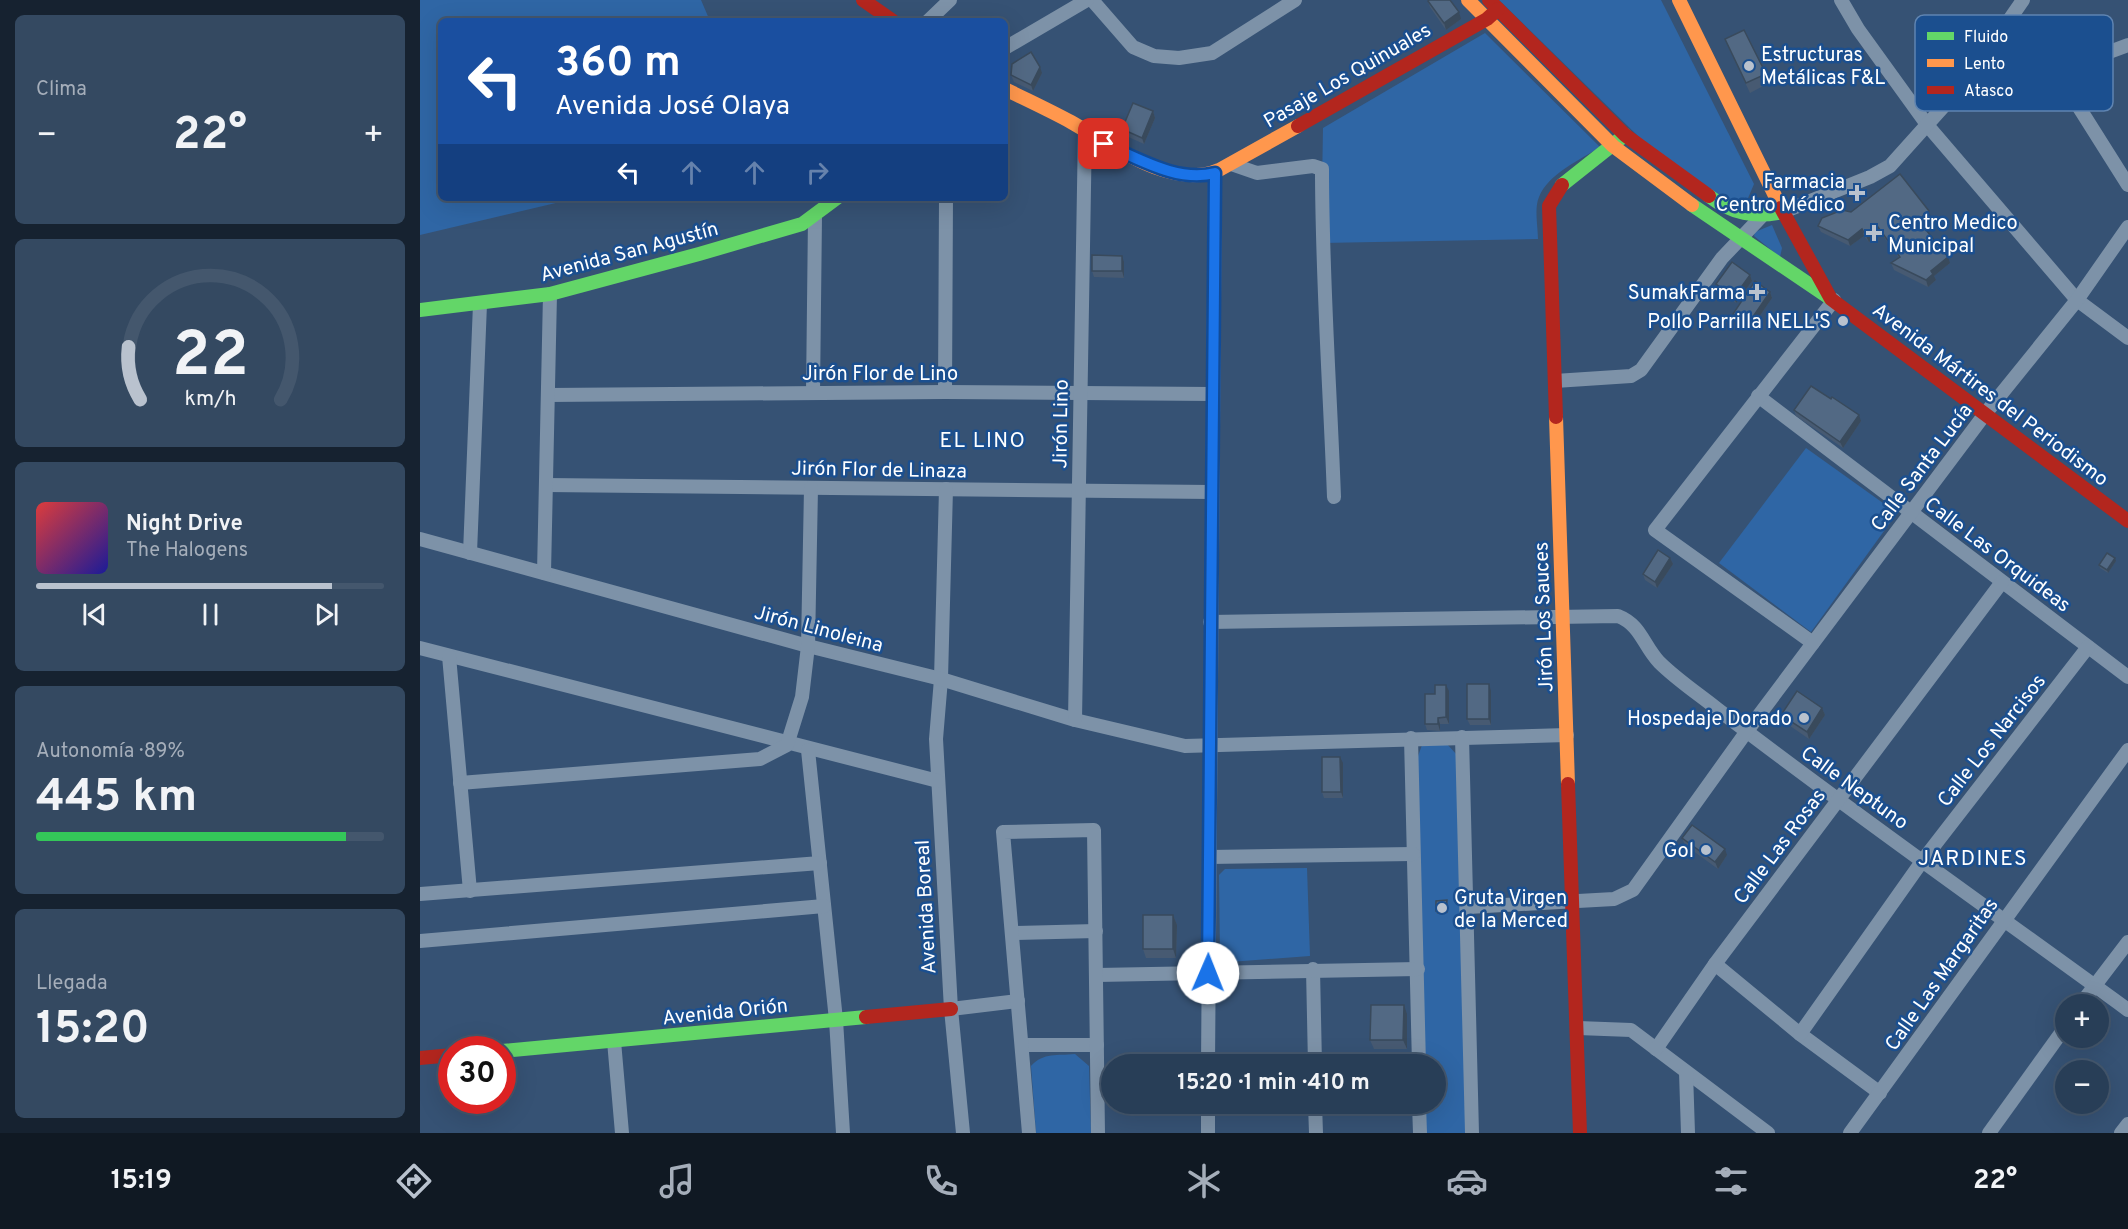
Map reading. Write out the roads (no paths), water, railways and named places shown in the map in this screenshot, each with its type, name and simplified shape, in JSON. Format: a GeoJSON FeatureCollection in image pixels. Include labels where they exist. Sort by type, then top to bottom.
{"type":"FeatureCollection","features":[{"type":"Feature","properties":{"kind":"street"},"geometry":{"type":"LineString","coordinates":[[863,0],[889,18]]}},
{"type":"Feature","properties":{"kind":"street"},"geometry":{"type":"LineString","coordinates":[[931,18],[950,0]]}},
{"type":"Feature","properties":{"kind":"street"},"geometry":{"type":"LineString","coordinates":[[1008,46],[1089,0],[1133,47],[1154,56],[1179,58],[1212,53],[1295,0]]}},
{"type":"Feature","properties":{"kind":"street"},"geometry":{"type":"LineString","coordinates":[[1468,0],[1491,9],[1625,135],[1726,209],[1761,217],[1783,212],[1880,172],[1890,166],[1941,111]]}},
{"type":"Feature","properties":{"kind":"street","name":"Avenida Mártires del Periodismo"},"geometry":{"type":"LineString","coordinates":[[1679,0],[1783,212],[1832,299]]}},
{"type":"Feature","properties":{"kind":"street"},"geometry":{"type":"LineString","coordinates":[[1841,0],[1858,29],[1915,108]]}},
{"type":"Feature","properties":{"kind":"street"},"geometry":{"type":"LineString","coordinates":[[2013,15],[2023,0]]}},
{"type":"Feature","properties":{"kind":"street","name":"Avenida Mártires del Periodismo"},"geometry":{"type":"LineString","coordinates":[[1491,9],[1612,146],[1740,240],[1832,299],[1985,414],[2126,514]]}},
{"type":"Feature","properties":{"kind":"street","name":"Pasaje Los Quinuales"},"geometry":{"type":"LineString","coordinates":[[1215,173],[1491,9]]}},
{"type":"Feature","properties":{"kind":"street"},"geometry":{"type":"LineString","coordinates":[[2113,51],[2128,45]]}},
{"type":"Feature","properties":{"kind":"street"},"geometry":{"type":"LineString","coordinates":[[1008,90],[1085,129],[1104,144],[1164,169],[1189,175],[1215,173],[1208,1054]]}},
{"type":"Feature","properties":{"kind":"street"},"geometry":{"type":"LineString","coordinates":[[1917,111],[2077,300],[2128,338]]}},
{"type":"Feature","properties":{"kind":"street"},"geometry":{"type":"LineString","coordinates":[[2081,111],[2128,185]]}},
{"type":"Feature","properties":{"kind":"street","name":"Jirón Lino"},"geometry":{"type":"LineString","coordinates":[[1076,720],[1085,129]]}},
{"type":"Feature","properties":{"kind":"street","name":"Jirón Los Sauces"},"geometry":{"type":"LineString","coordinates":[[1580,1133],[1549,206],[1560,188],[1625,135]]}},
{"type":"Feature","properties":{"kind":"street"},"geometry":{"type":"LineString","coordinates":[[1231,164],[1257,173],[1312,166],[1322,169],[1321,243],[1327,313],[1334,497]]}},
{"type":"Feature","properties":{"kind":"street","name":"Avenida San Agustín"},"geometry":{"type":"LineString","coordinates":[[420,310],[550,294],[802,224],[833,201]]}},
{"type":"Feature","properties":{"kind":"street"},"geometry":{"type":"LineString","coordinates":[[945,392],[946,201]]}},
{"type":"Feature","properties":{"kind":"street"},"geometry":{"type":"LineString","coordinates":[[813,393],[815,216]]}},
{"type":"Feature","properties":{"kind":"street"},"geometry":{"type":"LineString","coordinates":[[1555,381],[1631,376],[1641,370],[1722,258],[1761,217]]}},
{"type":"Feature","properties":{"kind":"street","name":"Calle Santa Lucía"},"geometry":{"type":"LineString","coordinates":[[1468,907],[1614,899],[1633,890],[1747,731],[1985,414],[2077,300],[2128,226]]}},
{"type":"Feature","properties":{"kind":"street"},"geometry":{"type":"LineString","coordinates":[[544,573],[550,294]]}},
{"type":"Feature","properties":{"kind":"street"},"geometry":{"type":"LineString","coordinates":[[1813,644],[1655,530],[1832,299]]}},
{"type":"Feature","properties":{"kind":"street"},"geometry":{"type":"LineString","coordinates":[[470,553],[480,304]]}},
{"type":"Feature","properties":{"kind":"street","name":"Jirón Flor de Lino"},"geometry":{"type":"LineString","coordinates":[[548,395],[945,392],[1212,394]]}},
{"type":"Feature","properties":{"kind":"street","name":"Calle Las Orquideas"},"geometry":{"type":"LineString","coordinates":[[1758,396],[2128,677]]}},
{"type":"Feature","properties":{"kind":"street","name":"Jirón Flor de Linaza"},"geometry":{"type":"LineString","coordinates":[[546,484],[1211,492]]}},
{"type":"Feature","properties":{"kind":"street"},"geometry":{"type":"LineString","coordinates":[[460,783],[760,759],[787,745],[802,697],[808,646],[811,488]]}},
{"type":"Feature","properties":{"kind":"street","name":"Avenida Boreal"},"geometry":{"type":"LineString","coordinates":[[946,489],[941,679],[936,740],[951,1009],[963,1133]]}},
{"type":"Feature","properties":{"kind":"street","name":"Jirón Linoleina"},"geometry":{"type":"LineString","coordinates":[[420,539],[808,646],[941,679],[1076,720],[1185,746],[1567,735]]}},
{"type":"Feature","properties":{"kind":"street","name":"Calle Las Rosas"},"geometry":{"type":"LineString","coordinates":[[1656,1049],[1715,964],[2002,582]]}},
{"type":"Feature","properties":{"kind":"street","name":"Calle Neptuno"},"geometry":{"type":"LineString","coordinates":[[1210,622],[1618,616],[1628,620],[1666,668],[1747,731],[2128,1010]]}},
{"type":"Feature","properties":{"kind":"street","name":"Calle Los Narcisos"},"geometry":{"type":"LineString","coordinates":[[1800,1034],[1923,860],[2088,647]]}},
{"type":"Feature","properties":{"kind":"street"},"geometry":{"type":"LineString","coordinates":[[420,648],[787,745],[938,781]]}},
{"type":"Feature","properties":{"kind":"street"},"geometry":{"type":"LineString","coordinates":[[449,656],[470,891]]}},
{"type":"Feature","properties":{"kind":"street"},"geometry":{"type":"LineString","coordinates":[[1462,737],[1472,1133]]}},
{"type":"Feature","properties":{"kind":"street"},"geometry":{"type":"LineString","coordinates":[[1411,738],[1419,1054]]}},
{"type":"Feature","properties":{"kind":"street"},"geometry":{"type":"LineString","coordinates":[[808,750],[836,1020],[843,1133]]}},
{"type":"Feature","properties":{"kind":"street","name":"Calle Las Margaritas"},"geometry":{"type":"LineString","coordinates":[[1850,1133],[2003,919],[2128,750]]}},
{"type":"Feature","properties":{"kind":"street"},"geometry":{"type":"LineString","coordinates":[[1029,1133],[1003,832],[1094,830],[1098,1133]]}},
{"type":"Feature","properties":{"kind":"street"},"geometry":{"type":"LineString","coordinates":[[1210,857],[1413,854]]}},
{"type":"Feature","properties":{"kind":"street"},"geometry":{"type":"LineString","coordinates":[[420,894],[820,864]]}},
{"type":"Feature","properties":{"kind":"street"},"geometry":{"type":"LineString","coordinates":[[420,940],[824,906]]}},
{"type":"Feature","properties":{"kind":"street"},"geometry":{"type":"LineString","coordinates":[[1012,933],[1096,931]]}},
{"type":"Feature","properties":{"kind":"street"},"geometry":{"type":"LineString","coordinates":[[2088,994],[2128,942]]}},
{"type":"Feature","properties":{"kind":"street"},"geometry":{"type":"LineString","coordinates":[[1715,964],[1800,1034],[1880,1093]]}},
{"type":"Feature","properties":{"kind":"street"},"geometry":{"type":"LineString","coordinates":[[1097,975],[1313,969],[1418,969]]}},
{"type":"Feature","properties":{"kind":"street"},"geometry":{"type":"LineString","coordinates":[[1313,969],[1315,1054]]}},
{"type":"Feature","properties":{"kind":"street"},"geometry":{"type":"LineString","coordinates":[[951,1009],[1018,1001]]}},
{"type":"Feature","properties":{"kind":"street","name":"Avenida Orión"},"geometry":{"type":"LineString","coordinates":[[516,1050],[951,1009]]}},
{"type":"Feature","properties":{"kind":"street"},"geometry":{"type":"LineString","coordinates":[[1578,1028],[1630,1030],[1768,1133]]}},
{"type":"Feature","properties":{"kind":"street"},"geometry":{"type":"LineString","coordinates":[[614,1041],[622,1133]]}},
{"type":"Feature","properties":{"kind":"street"},"geometry":{"type":"LineString","coordinates":[[1989,1133],[2055,1041]]}},
{"type":"Feature","properties":{"kind":"street"},"geometry":{"type":"LineString","coordinates":[[1022,1045],[1097,1045]]}},
{"type":"Feature","properties":{"kind":"street"},"geometry":{"type":"LineString","coordinates":[[420,1058],[438,1056]]}},
{"type":"Feature","properties":{"kind":"street"},"geometry":{"type":"LineString","coordinates":[[1686,1072],[1688,1133]]}},
{"type":"Feature","properties":{"kind":"street"},"geometry":{"type":"LineString","coordinates":[[1208,1114],[1208,1133]]}},
{"type":"Feature","properties":{"kind":"street"},"geometry":{"type":"LineString","coordinates":[[1316,1114],[1316,1133]]}},
{"type":"Feature","properties":{"kind":"street"},"geometry":{"type":"LineString","coordinates":[[1419,1114],[1420,1133]]}},
{"type":"Feature","properties":{"kind":"street"},"geometry":{"type":"LineString","coordinates":[[2121,1133],[2128,1124]]}},
{"type":"Feature","properties":{"kind":"place","name":"Estructuras Metálicas F&L"},"geometry":{"type":"Point","coordinates":[1749,66]}},
{"type":"Feature","properties":{"kind":"place","name":"Farmacia Centro Médico"},"geometry":{"type":"Point","coordinates":[1857,193]}},
{"type":"Feature","properties":{"kind":"place","name":"Centro Medico Municipal"},"geometry":{"type":"Point","coordinates":[1874,233]}},
{"type":"Feature","properties":{"kind":"place","name":"SumakFarma"},"geometry":{"type":"Point","coordinates":[1757,292]}},
{"type":"Feature","properties":{"kind":"place","name":"Pollo Parrilla NELL'S"},"geometry":{"type":"Point","coordinates":[1843,321]}},
{"type":"Feature","properties":{"kind":"place","name":"Hospedaje Dorado"},"geometry":{"type":"Point","coordinates":[1804,718]}},
{"type":"Feature","properties":{"kind":"place","name":"Gol"},"geometry":{"type":"Point","coordinates":[1706,850]}},
{"type":"Feature","properties":{"kind":"place","name":"Gruta Virgen de la Merced"},"geometry":{"type":"Point","coordinates":[1442,908]}},
{"type":"Feature","properties":{"kind":"district","name":"EL LINO"},"geometry":{"type":"Point","coordinates":[983,440]}},
{"type":"Feature","properties":{"kind":"district","name":"JARDINES"},"geometry":{"type":"Point","coordinates":[1973,858]}}]}
